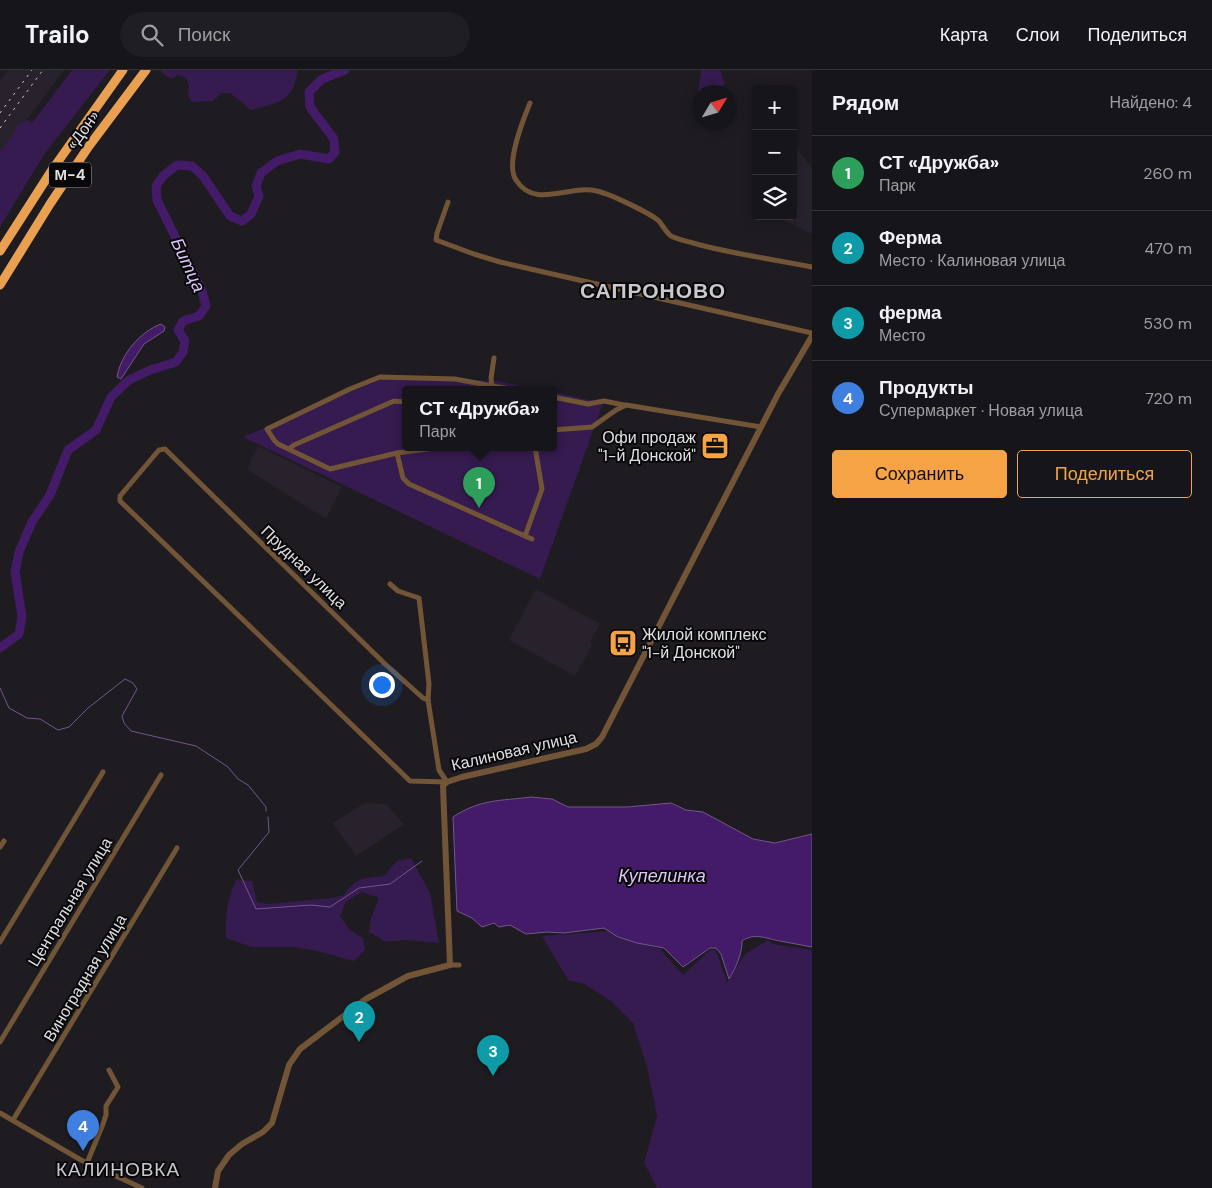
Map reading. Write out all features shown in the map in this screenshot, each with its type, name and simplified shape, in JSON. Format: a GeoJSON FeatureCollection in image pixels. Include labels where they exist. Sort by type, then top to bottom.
{"type":"FeatureCollection","features":[{"type":"Feature","properties":{"kind":"highway","name":"«Дон»"},"geometry":{"type":"LineString","coordinates":[[0,251],[57,162],[123,70]]}},
{"type":"Feature","properties":{"kind":"highway","name":"«Дон»"},"geometry":{"type":"LineString","coordinates":[[0,285],[50,204],[146,70]]}},
{"type":"Feature","properties":{"kind":"street"},"geometry":{"type":"LineString","coordinates":[[530,104],[517,136],[513,165],[515,178],[522,188],[529,193],[539,196],[584,190],[606,194],[658,220],[671,236],[711,248],[812,267]]}},
{"type":"Feature","properties":{"kind":"street"},"geometry":{"type":"LineString","coordinates":[[448,202],[436,240],[474,254],[517,266],[812,334]]}},
{"type":"Feature","properties":{"kind":"street","name":"Калиновая улица"},"geometry":{"type":"LineString","coordinates":[[450,965],[442,789],[446,782],[586,749],[596,744],[602,737],[778,394],[812,334]]}},
{"type":"Feature","properties":{"kind":"street"},"geometry":{"type":"LineString","coordinates":[[412,451],[330,469],[274,440],[267,429],[372,379],[392,376],[438,378],[468,380],[492,386],[490,378],[494,358]]}},
{"type":"Feature","properties":{"kind":"street"},"geometry":{"type":"LineString","coordinates":[[557,398],[588,404],[604,402],[626,405],[761,427]]}},
{"type":"Feature","properties":{"kind":"street"},"geometry":{"type":"LineString","coordinates":[[289,449],[294,445],[394,401],[402,402]]}},
{"type":"Feature","properties":{"kind":"street"},"geometry":{"type":"LineString","coordinates":[[557,430],[592,427],[626,405]]}},
{"type":"Feature","properties":{"kind":"street","name":"Прудная улица"},"geometry":{"type":"LineString","coordinates":[[428,700],[423,698],[385,664],[165,449],[159,450],[120,496],[120,501],[410,781],[446,782]]}},
{"type":"Feature","properties":{"kind":"street"},"geometry":{"type":"LineString","coordinates":[[525,536],[542,489],[536,451]]}},
{"type":"Feature","properties":{"kind":"street"},"geometry":{"type":"LineString","coordinates":[[397,453],[403,478],[409,484],[532,539]]}},
{"type":"Feature","properties":{"kind":"street"},"geometry":{"type":"LineString","coordinates":[[390,584],[398,590],[419,598],[429,684],[428,700],[439,770],[446,782]]}},
{"type":"Feature","properties":{"kind":"street"},"geometry":{"type":"LineString","coordinates":[[0,942],[103,772]]}},
{"type":"Feature","properties":{"kind":"street","name":"Центральная улица"},"geometry":{"type":"LineString","coordinates":[[0,1042],[161,775]]}},
{"type":"Feature","properties":{"kind":"street"},"geometry":{"type":"LineString","coordinates":[[0,847],[4,841]]}},
{"type":"Feature","properties":{"kind":"street","name":"Виноградная улица"},"geometry":{"type":"LineString","coordinates":[[13,1120],[178,848]]}},
{"type":"Feature","properties":{"kind":"street"},"geometry":{"type":"LineString","coordinates":[[215,1188],[218,1171],[228,1154],[263,1132],[272,1123],[289,1065],[300,1049],[366,999],[408,976],[450,965],[459,965]]}},
{"type":"Feature","properties":{"kind":"street"},"geometry":{"type":"LineString","coordinates":[[87,1163],[103,1124],[106,1106],[118,1086],[109,1070]]}},
{"type":"Feature","properties":{"kind":"street"},"geometry":{"type":"LineString","coordinates":[[0,1113],[87,1163],[142,1188]]}},
{"type":"Feature","properties":{"kind":"shaded area"},"geometry":{"type":"Polygon","coordinates":[[[8,70],[64,70],[19,130],[0,160],[0,81],[8,70]]]}},
{"type":"Feature","properties":{"kind":"shaded area"},"geometry":{"type":"Polygon","coordinates":[[[72,70],[110,70],[45,153],[0,227],[0,151],[13,135],[18,124],[29,120],[32,123],[72,70]]]}},
{"type":"Feature","properties":{"kind":"shaded area"},"geometry":{"type":"Polygon","coordinates":[[[162,70],[298,70],[296,81],[288,95],[277,103],[251,110],[230,93],[221,93],[213,101],[192,102],[188,96],[189,85],[185,77],[178,75],[171,79],[161,72],[162,70]]]}},
{"type":"Feature","properties":{"kind":"shaded area"},"geometry":{"type":"Polygon","coordinates":[[[701,70],[720,70],[725,84],[724,85],[699,85],[701,70]]]}},
{"type":"Feature","properties":{"kind":"shaded area"},"geometry":{"type":"Polygon","coordinates":[[[797,151],[812,168],[812,234],[784,220],[797,220],[797,151]]]}},
{"type":"Feature","properties":{"kind":"shaded area"},"geometry":{"type":"Polygon","coordinates":[[[391,375],[497,381],[523,386],[402,386],[402,451],[557,451],[557,393],[603,403],[540,579],[243,437],[391,375]]]}},
{"type":"Feature","properties":{"kind":"shaded area"},"geometry":{"type":"Polygon","coordinates":[[[258,446],[342,487],[326,519],[247,469],[258,446]]]}},
{"type":"Feature","properties":{"kind":"shaded area"},"geometry":{"type":"Polygon","coordinates":[[[536,589],[600,624],[590,642],[593,644],[575,676],[509,640],[536,589]]]}},
{"type":"Feature","properties":{"kind":"shaded area"},"geometry":{"type":"Polygon","coordinates":[[[365,803],[386,804],[404,824],[356,856],[333,823],[365,803]]]}},
{"type":"Feature","properties":{"kind":"shaded area"},"geometry":{"type":"Polygon","coordinates":[[[411,858],[430,893],[439,943],[407,940],[386,942],[369,932],[371,918],[379,898],[362,892],[346,902],[340,916],[350,930],[363,938],[365,950],[354,961],[317,951],[292,947],[251,947],[226,938],[227,909],[236,880],[252,881],[257,902],[268,904],[332,898],[344,895],[352,885],[361,880],[384,876],[397,861],[411,858]]]}},
{"type":"Feature","properties":{"kind":"shaded area"},"geometry":{"type":"Polygon","coordinates":[[[610,931],[618,938],[660,949],[683,975],[710,950],[716,950],[727,982],[745,954],[768,940],[773,944],[812,950],[812,1188],[657,1188],[644,1163],[657,1116],[647,1067],[633,1023],[611,1001],[584,984],[568,980],[542,936],[610,931]]]}},
{"type":"Feature","properties":{"kind":"water"},"geometry":{"type":"Polygon","coordinates":[[[161,324],[165,327],[164,331],[144,344],[121,379],[117,377],[127,352],[146,332],[161,324]]]}},
{"type":"Feature","properties":{"kind":"water","name":"Купелинка"},"geometry":{"type":"Polygon","coordinates":[[[531,797],[552,799],[568,807],[627,807],[671,803],[686,810],[703,812],[753,839],[775,843],[812,834],[812,947],[761,937],[747,938],[742,941],[738,961],[729,979],[721,954],[716,948],[710,948],[683,967],[664,948],[618,937],[604,928],[564,933],[526,934],[510,925],[499,927],[494,923],[482,927],[472,918],[457,911],[453,817],[481,804],[531,797]]]}},
{"type":"Feature","properties":{"kind":"waterway","name":"Битца"},"geometry":{"type":"LineString","coordinates":[[0,648],[19,634],[22,617],[15,572],[19,552],[32,522],[50,495],[68,450],[96,430],[111,397],[129,380],[150,370],[176,362],[183,352],[185,341],[178,330],[183,321],[199,316],[206,306],[202,291],[157,200],[156,186],[163,176],[177,165],[192,166],[203,176],[230,216],[242,221],[251,214],[259,196],[256,186],[261,173],[277,161],[300,154],[329,159],[335,152],[334,139],[310,107],[309,92],[322,79],[345,70]]}},
{"type":"Feature","properties":{"kind":"waterway","name":"Купелинка"},"geometry":{"type":"LineString","coordinates":[[0,688],[9,708],[27,718],[40,719],[58,730],[69,727],[88,708],[125,679],[133,683],[137,689],[122,716],[124,723],[131,731],[196,746],[228,767],[238,779],[248,785],[266,807],[266,811]]}},
{"type":"Feature","properties":{"kind":"waterway","name":"Купелинка"},"geometry":{"type":"LineString","coordinates":[[268,817],[269,832],[238,870],[256,909],[311,905],[330,907],[359,888],[390,884],[422,861]]}},
{"type":"Feature","properties":{"kind":"railway"},"geometry":{"type":"LineString","coordinates":[[0,113],[32,70]]}},
{"type":"Feature","properties":{"kind":"railway"},"geometry":{"type":"LineString","coordinates":[[0,128],[43,70]]}},
{"type":"Feature","properties":{"kind":"place","name":"Офи продаж \"1-й Донской\""},"geometry":{"type":"Point","coordinates":[715,446]}},
{"type":"Feature","properties":{"kind":"place","name":"СТ «Дружба»"},"geometry":{"type":"Point","coordinates":[479,508]}},
{"type":"Feature","properties":{"kind":"place","name":"Жилой комплекс \"1-й Донской\""},"geometry":{"type":"Point","coordinates":[623,643]}},
{"type":"Feature","properties":{"kind":"place","name":"Ферма"},"geometry":{"type":"Point","coordinates":[359,1042]}},
{"type":"Feature","properties":{"kind":"place","name":"ферма"},"geometry":{"type":"Point","coordinates":[493,1076]}},
{"type":"Feature","properties":{"kind":"place","name":"Продукты"},"geometry":{"type":"Point","coordinates":[83,1151]}},
{"type":"Feature","properties":{"kind":"district","name":"САПРОНОВО"},"geometry":{"type":"Point","coordinates":[653,291]}},
{"type":"Feature","properties":{"kind":"district","name":"КАЛИНОВКА"},"geometry":{"type":"Point","coordinates":[118,1169]}}]}
